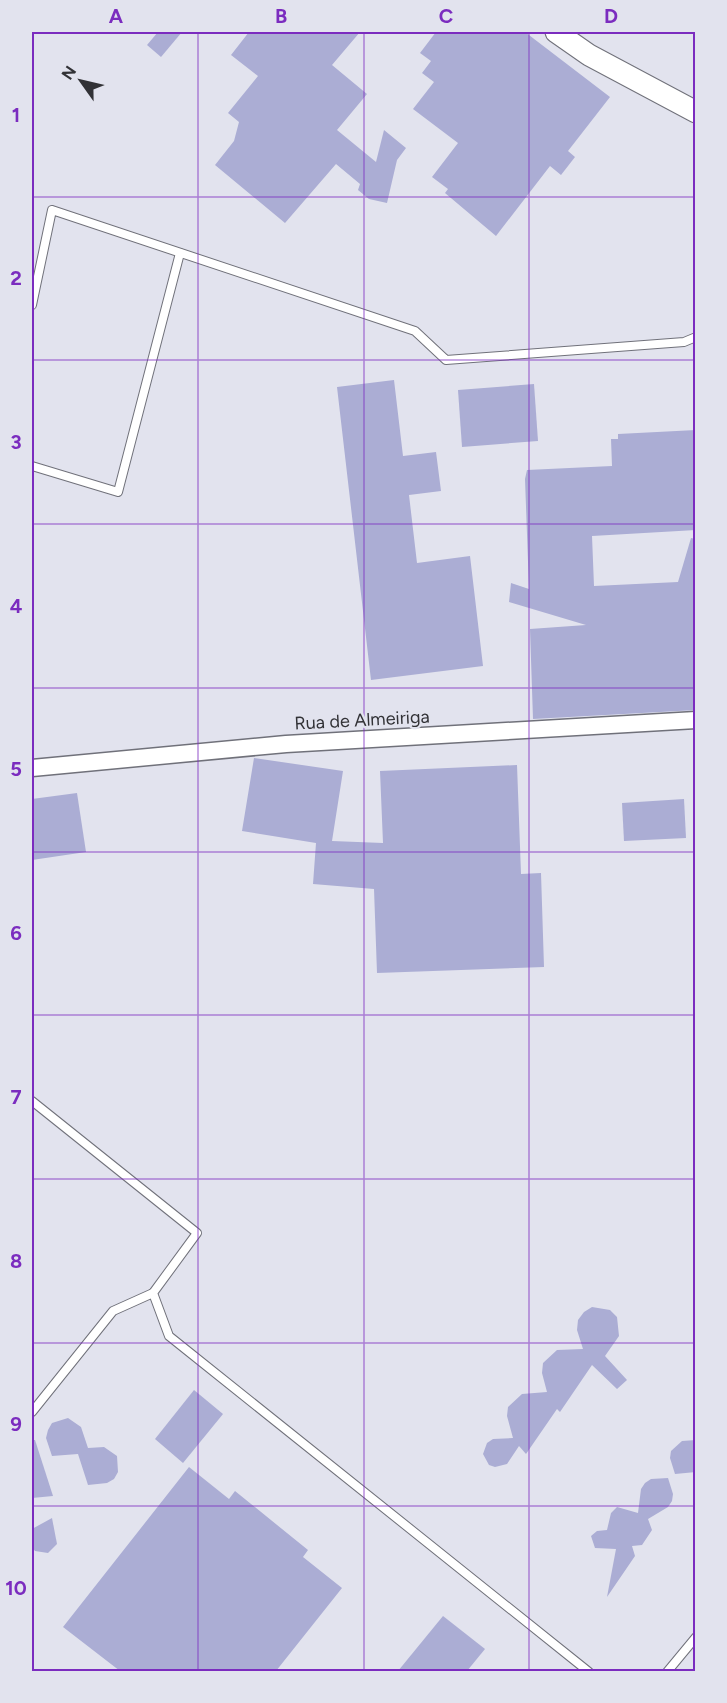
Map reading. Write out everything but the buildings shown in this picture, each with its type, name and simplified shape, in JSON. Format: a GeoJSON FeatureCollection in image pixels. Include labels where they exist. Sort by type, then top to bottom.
{"type":"FeatureCollection","features":[{"type":"Feature","properties":{"kind":"street"},"geometry":{"type":"LineString","coordinates":[[556,32],[589,55],[696,112]]}},
{"type":"Feature","properties":{"kind":"street","name":"Rua de Almeiriga"},"geometry":{"type":"LineString","coordinates":[[32,768],[286,744],[696,720]]}},
{"type":"Feature","properties":{"kind":"lane"},"geometry":{"type":"LineString","coordinates":[[32,305],[52,210],[415,331],[446,360],[684,342],[696,338]]}},
{"type":"Feature","properties":{"kind":"lane"},"geometry":{"type":"LineString","coordinates":[[32,466],[117,492],[180,253]]}},
{"type":"Feature","properties":{"kind":"lane"},"geometry":{"type":"LineString","coordinates":[[32,1101],[197,1233],[153,1293],[113,1311],[32,1412]]}},
{"type":"Feature","properties":{"kind":"lane"},"geometry":{"type":"LineString","coordinates":[[153,1293],[169,1336],[589,1671]]}},
{"type":"Feature","properties":{"kind":"lane"},"geometry":{"type":"LineString","coordinates":[[667,1671],[696,1637]]}}]}
